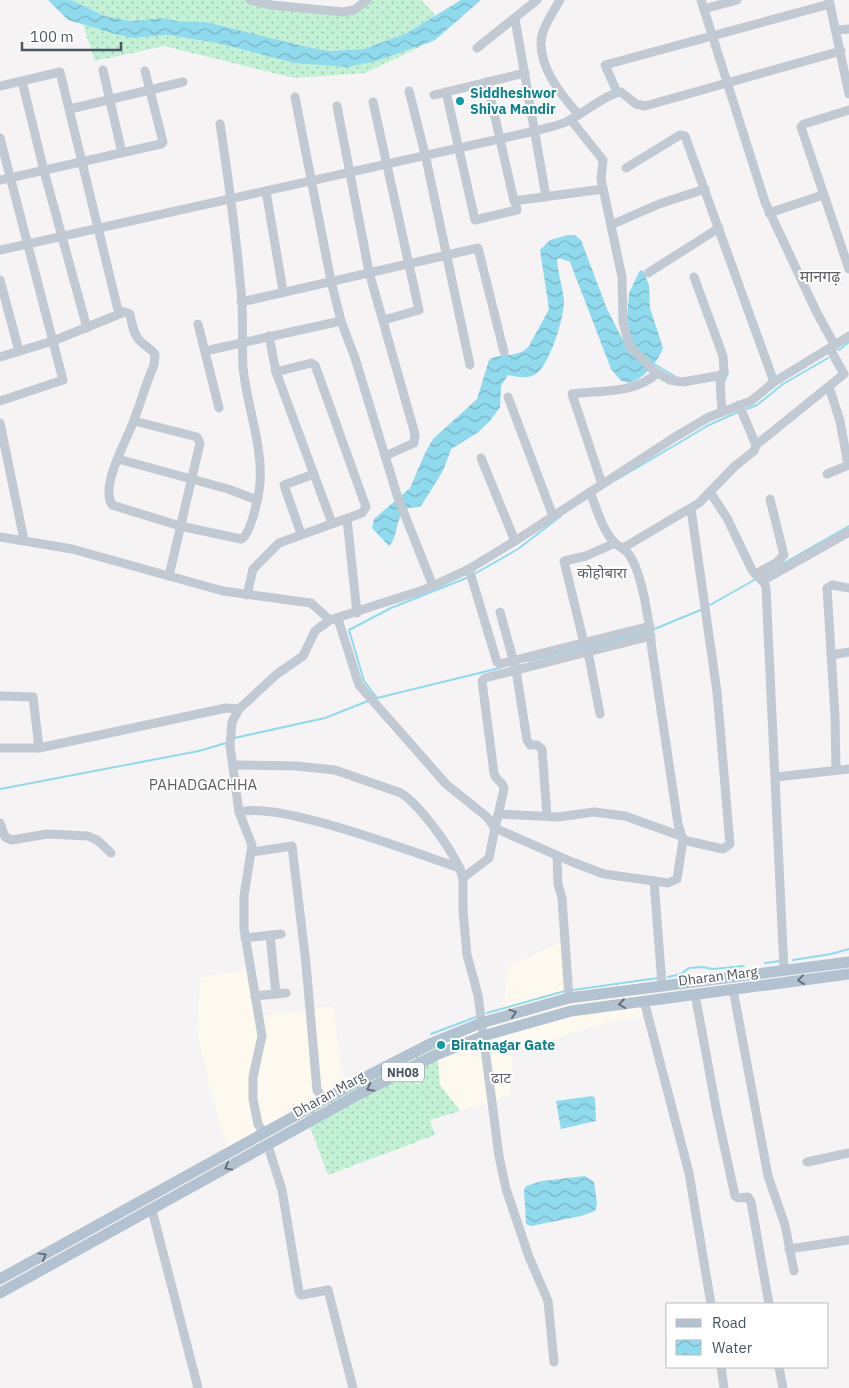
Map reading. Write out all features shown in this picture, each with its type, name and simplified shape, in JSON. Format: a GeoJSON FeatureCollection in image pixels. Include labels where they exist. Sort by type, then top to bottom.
{"type":"FeatureCollection","features":[{"type":"Feature","properties":{"kind":"main road","name":"Dharan Marg"},"geometry":{"type":"LineString","coordinates":[[0,1279],[324,1100],[432,1043],[481,1023],[569,998],[849,962]]}},
{"type":"Feature","properties":{"kind":"main road","name":"Dharan Marg"},"geometry":{"type":"LineString","coordinates":[[0,1293],[362,1093],[436,1055],[483,1036],[571,1011],[849,974]]}},
{"type":"Feature","properties":{"kind":"street"},"geometry":{"type":"LineString","coordinates":[[250,0],[271,5],[343,12],[354,10],[367,0]]}},
{"type":"Feature","properties":{"kind":"street"},"geometry":{"type":"LineString","coordinates":[[478,48],[537,0]]}},
{"type":"Feature","properties":{"kind":"street"},"geometry":{"type":"LineString","coordinates":[[560,0],[542,33],[544,60],[575,118],[602,160],[600,179],[622,277],[621,302],[627,340],[631,350],[655,372],[670,380],[683,382],[722,375]]}},
{"type":"Feature","properties":{"kind":"street"},"geometry":{"type":"LineString","coordinates":[[584,643],[564,561],[619,546],[691,509],[735,466],[754,452],[756,444],[844,374],[769,213],[702,4],[736,0]]}},
{"type":"Feature","properties":{"kind":"street"},"geometry":{"type":"LineString","coordinates":[[617,92],[606,65],[830,2],[849,94]]}},
{"type":"Feature","properties":{"kind":"street"},"geometry":{"type":"LineString","coordinates":[[515,19],[546,197]]}},
{"type":"Feature","properties":{"kind":"street"},"geometry":{"type":"LineString","coordinates":[[836,30],[849,29]]}},
{"type":"Feature","properties":{"kind":"street"},"geometry":{"type":"LineString","coordinates":[[0,250],[425,154],[536,131],[575,118],[617,92],[621,92],[636,104],[645,106],[841,52]]}},
{"type":"Feature","properties":{"kind":"street"},"geometry":{"type":"LineString","coordinates":[[103,70],[122,153]]}},
{"type":"Feature","properties":{"kind":"street"},"geometry":{"type":"LineString","coordinates":[[0,180],[162,144],[145,71]]}},
{"type":"Feature","properties":{"kind":"street"},"geometry":{"type":"LineString","coordinates":[[0,86],[60,72],[115,301],[118,310],[122,313]]}},
{"type":"Feature","properties":{"kind":"street"},"geometry":{"type":"LineString","coordinates":[[434,95],[525,73]]}},
{"type":"Feature","properties":{"kind":"street"},"geometry":{"type":"LineString","coordinates":[[22,81],[61,237],[87,328]]}},
{"type":"Feature","properties":{"kind":"street"},"geometry":{"type":"LineString","coordinates":[[70,109],[183,82]]}},
{"type":"Feature","properties":{"kind":"street"},"geometry":{"type":"LineString","coordinates":[[446,92],[460,147],[475,220],[517,210],[487,82]]}},
{"type":"Feature","properties":{"kind":"street"},"geometry":{"type":"LineString","coordinates":[[409,91],[425,154],[470,365]]}},
{"type":"Feature","properties":{"kind":"street"},"geometry":{"type":"LineString","coordinates":[[295,97],[331,281],[341,321],[355,358],[398,498],[432,586]]}},
{"type":"Feature","properties":{"kind":"street"},"geometry":{"type":"LineString","coordinates":[[373,102],[418,310],[384,320]]}},
{"type":"Feature","properties":{"kind":"street"},"geometry":{"type":"LineString","coordinates":[[337,106],[369,272],[384,320],[416,440],[398,452],[385,456]]}},
{"type":"Feature","properties":{"kind":"street"},"geometry":{"type":"LineString","coordinates":[[849,110],[801,126],[849,270]]}},
{"type":"Feature","properties":{"kind":"street"},"geometry":{"type":"LineString","coordinates":[[0,357],[53,341],[122,313],[130,314],[135,334],[141,343],[149,346],[155,354],[154,365],[118,459],[109,492],[112,505],[180,526],[241,539],[246,536],[257,500],[260,482],[252,410],[243,368],[242,302],[231,198],[220,124]]}},
{"type":"Feature","properties":{"kind":"street"},"geometry":{"type":"LineString","coordinates":[[626,168],[682,135],[685,136],[774,382]]}},
{"type":"Feature","properties":{"kind":"street"},"geometry":{"type":"LineString","coordinates":[[0,138],[63,380],[0,401]]}},
{"type":"Feature","properties":{"kind":"street"},"geometry":{"type":"LineString","coordinates":[[515,201],[602,189]]}},
{"type":"Feature","properties":{"kind":"street"},"geometry":{"type":"LineString","coordinates":[[610,225],[659,204],[705,189]]}},
{"type":"Feature","properties":{"kind":"street"},"geometry":{"type":"LineString","coordinates":[[266,191],[283,291]]}},
{"type":"Feature","properties":{"kind":"street"},"geometry":{"type":"LineString","coordinates":[[769,213],[823,195]]}},
{"type":"Feature","properties":{"kind":"street"},"geometry":{"type":"LineString","coordinates":[[648,273],[719,228]]}},
{"type":"Feature","properties":{"kind":"street"},"geometry":{"type":"LineString","coordinates":[[242,302],[283,291],[478,248],[504,352]]}},
{"type":"Feature","properties":{"kind":"street"},"geometry":{"type":"LineString","coordinates":[[694,277],[723,356],[722,412]]}},
{"type":"Feature","properties":{"kind":"street"},"geometry":{"type":"LineString","coordinates":[[0,280],[19,351]]}},
{"type":"Feature","properties":{"kind":"street"},"geometry":{"type":"LineString","coordinates":[[205,351],[244,340],[341,321]]}},
{"type":"Feature","properties":{"kind":"street"},"geometry":{"type":"LineString","coordinates":[[198,324],[218,408]]}},
{"type":"Feature","properties":{"kind":"street"},"geometry":{"type":"LineString","coordinates":[[269,336],[276,372],[332,523]]}},
{"type":"Feature","properties":{"kind":"street"},"geometry":{"type":"LineString","coordinates":[[264,1134],[258,1124],[253,1099],[253,1077],[262,1036],[245,938],[244,896],[252,845],[238,812],[230,734],[232,722],[239,709],[277,674],[303,656],[315,631],[334,620],[432,586],[469,569],[515,542],[674,437],[722,412],[751,401],[774,382],[833,348],[849,336]]}},
{"type":"Feature","properties":{"kind":"street"},"geometry":{"type":"LineString","coordinates":[[247,595],[256,564],[279,543],[362,513],[366,507],[315,365],[311,363],[276,372]]}},
{"type":"Feature","properties":{"kind":"street"},"geometry":{"type":"LineString","coordinates":[[602,484],[572,394],[632,389],[649,381],[655,372]]}},
{"type":"Feature","properties":{"kind":"street"},"geometry":{"type":"LineString","coordinates":[[827,474],[848,465],[845,420],[829,387]]}},
{"type":"Feature","properties":{"kind":"street"},"geometry":{"type":"LineString","coordinates":[[508,397],[553,516]]}},
{"type":"Feature","properties":{"kind":"street"},"geometry":{"type":"LineString","coordinates":[[739,406],[756,444]]}},
{"type":"Feature","properties":{"kind":"street"},"geometry":{"type":"LineString","coordinates":[[134,421],[197,437],[200,443],[169,576]]}},
{"type":"Feature","properties":{"kind":"street"},"geometry":{"type":"LineString","coordinates":[[0,422],[24,540]]}},
{"type":"Feature","properties":{"kind":"street"},"geometry":{"type":"LineString","coordinates":[[481,458],[515,542]]}},
{"type":"Feature","properties":{"kind":"street"},"geometry":{"type":"LineString","coordinates":[[118,459],[250,496],[257,500]]}},
{"type":"Feature","properties":{"kind":"street"},"geometry":{"type":"LineString","coordinates":[[301,534],[284,485],[314,474]]}},
{"type":"Feature","properties":{"kind":"street"},"geometry":{"type":"LineString","coordinates":[[0,537],[72,549],[247,595],[311,603],[334,620],[359,685],[446,784],[486,817],[495,828],[557,856],[604,874],[668,884],[677,878],[682,838],[650,626],[630,554],[609,535],[590,492]]}},
{"type":"Feature","properties":{"kind":"street"},"geometry":{"type":"LineString","coordinates":[[710,492],[727,518],[755,574],[766,588],[784,970]]}},
{"type":"Feature","properties":{"kind":"street"},"geometry":{"type":"LineString","coordinates":[[755,574],[776,563],[784,555],[770,499]]}},
{"type":"Feature","properties":{"kind":"street"},"geometry":{"type":"LineString","coordinates":[[498,814],[547,816],[594,812],[625,816],[682,838],[722,849],[730,844],[717,692],[691,509]]}},
{"type":"Feature","properties":{"kind":"street"},"geometry":{"type":"LineString","coordinates":[[347,519],[357,613]]}},
{"type":"Feature","properties":{"kind":"street"},"geometry":{"type":"LineString","coordinates":[[762,582],[849,532]]}},
{"type":"Feature","properties":{"kind":"street"},"geometry":{"type":"LineString","coordinates":[[469,569],[497,662],[500,664],[515,665],[588,652],[651,636]]}},
{"type":"Feature","properties":{"kind":"street"},"geometry":{"type":"LineString","coordinates":[[836,770],[826,588],[832,585],[849,588]]}},
{"type":"Feature","properties":{"kind":"street"},"geometry":{"type":"LineString","coordinates":[[500,612],[515,665],[528,742],[530,745],[539,745],[542,749],[547,816]]}},
{"type":"Feature","properties":{"kind":"street"},"geometry":{"type":"LineString","coordinates":[[463,878],[489,858],[504,786],[494,773],[482,681],[515,665],[584,643],[650,626]]}},
{"type":"Feature","properties":{"kind":"street"},"geometry":{"type":"LineString","coordinates":[[588,652],[600,714]]}},
{"type":"Feature","properties":{"kind":"street"},"geometry":{"type":"LineString","coordinates":[[831,654],[849,652]]}},
{"type":"Feature","properties":{"kind":"street"},"geometry":{"type":"LineString","coordinates":[[0,696],[33,698],[39,748]]}},
{"type":"Feature","properties":{"kind":"street"},"geometry":{"type":"LineString","coordinates":[[0,748],[39,748],[226,708],[239,709]]}},
{"type":"Feature","properties":{"kind":"street"},"geometry":{"type":"LineString","coordinates":[[233,765],[296,766],[334,770],[401,793],[410,799],[443,841],[460,868],[463,878],[464,934],[467,955],[478,994],[506,1189],[529,1257],[548,1301],[554,1362]]}},
{"type":"Feature","properties":{"kind":"street"},"geometry":{"type":"LineString","coordinates":[[776,777],[849,769]]}},
{"type":"Feature","properties":{"kind":"street"},"geometry":{"type":"LineString","coordinates":[[238,812],[247,810],[264,811],[307,819],[460,868]]}},
{"type":"Feature","properties":{"kind":"street"},"geometry":{"type":"LineString","coordinates":[[0,823],[5,836],[12,840],[47,834],[88,836],[107,847],[111,853]]}},
{"type":"Feature","properties":{"kind":"street"},"geometry":{"type":"LineString","coordinates":[[252,852],[292,846],[306,964],[317,1090],[324,1100]]}},
{"type":"Feature","properties":{"kind":"street"},"geometry":{"type":"LineString","coordinates":[[557,856],[569,998]]}},
{"type":"Feature","properties":{"kind":"street"},"geometry":{"type":"LineString","coordinates":[[654,881],[662,985]]}},
{"type":"Feature","properties":{"kind":"street"},"geometry":{"type":"LineString","coordinates":[[245,938],[280,934]]}},
{"type":"Feature","properties":{"kind":"street"},"geometry":{"type":"LineString","coordinates":[[270,935],[276,994]]}},
{"type":"Feature","properties":{"kind":"street"},"geometry":{"type":"LineString","coordinates":[[733,989],[768,1176],[785,1225],[794,1270]]}},
{"type":"Feature","properties":{"kind":"street"},"geometry":{"type":"LineString","coordinates":[[254,996],[286,993]]}},
{"type":"Feature","properties":{"kind":"street"},"geometry":{"type":"LineString","coordinates":[[695,994],[717,1113],[735,1196],[738,1198],[748,1197],[751,1202],[769,1303]]}},
{"type":"Feature","properties":{"kind":"street"},"geometry":{"type":"LineString","coordinates":[[644,1000],[688,1173],[711,1303]]}},
{"type":"Feature","properties":{"kind":"street"},"geometry":{"type":"LineString","coordinates":[[268,1146],[279,1176],[299,1292],[302,1295],[328,1290],[353,1388]]}},
{"type":"Feature","properties":{"kind":"street"},"geometry":{"type":"LineString","coordinates":[[807,1162],[849,1153]]}},
{"type":"Feature","properties":{"kind":"street"},"geometry":{"type":"LineString","coordinates":[[152,1210],[198,1388]]}},
{"type":"Feature","properties":{"kind":"street"},"geometry":{"type":"LineString","coordinates":[[789,1249],[849,1240]]}},
{"type":"Feature","properties":{"kind":"street"},"geometry":{"type":"LineString","coordinates":[[721,1368],[724,1388]]}},
{"type":"Feature","properties":{"kind":"street"},"geometry":{"type":"LineString","coordinates":[[779,1368],[783,1388]]}},
{"type":"Feature","properties":{"kind":"shaded area"},"geometry":{"type":"Polygon","coordinates":[[[569,942],[573,990],[639,979],[648,1016],[606,1023],[513,1051],[510,1095],[460,1111],[440,1085],[436,1042],[503,1016],[508,966],[558,943],[569,942]]]}},
{"type":"Feature","properties":{"kind":"shaded area"},"geometry":{"type":"Polygon","coordinates":[[[252,969],[261,1016],[333,1006],[344,1088],[229,1153],[211,1093],[197,1030],[200,977],[252,969]]]}},
{"type":"Feature","properties":{"kind":"green space"},"geometry":{"type":"Polygon","coordinates":[[[71,0],[250,0],[343,12],[367,0],[421,0],[436,16],[407,33],[364,49],[329,51],[206,22],[177,21],[162,18],[131,21],[105,16],[71,0]]]}},
{"type":"Feature","properties":{"kind":"green space"},"geometry":{"type":"Polygon","coordinates":[[[83,25],[133,38],[168,35],[217,43],[295,63],[377,61],[435,40],[365,73],[294,78],[164,46],[95,61],[83,25]]]}},
{"type":"Feature","properties":{"kind":"green space"},"geometry":{"type":"Polygon","coordinates":[[[436,1042],[440,1085],[460,1111],[430,1120],[435,1135],[328,1175],[304,1111],[325,1107],[344,1088],[436,1042]]]}},
{"type":"Feature","properties":{"kind":"water"},"geometry":{"type":"Polygon","coordinates":[[[48,0],[71,0],[105,16],[131,21],[162,18],[177,21],[206,22],[329,51],[364,49],[407,33],[461,0],[481,0],[435,40],[377,61],[348,67],[295,63],[217,43],[168,35],[133,38],[115,34],[68,20],[48,0]]]}},
{"type":"Feature","properties":{"kind":"water"},"geometry":{"type":"Polygon","coordinates":[[[575,235],[581,240],[607,309],[626,346],[632,343],[627,320],[629,293],[639,272],[643,271],[649,285],[650,308],[663,348],[661,353],[647,372],[635,381],[628,382],[619,379],[611,369],[570,262],[559,258],[557,260],[558,270],[564,302],[555,342],[545,363],[540,371],[528,377],[508,375],[501,386],[500,407],[490,421],[477,433],[451,449],[443,471],[421,506],[409,508],[401,515],[394,538],[389,546],[372,528],[374,519],[410,488],[433,439],[477,399],[489,360],[499,356],[520,353],[529,346],[549,309],[540,250],[550,240],[575,235]]]}},
{"type":"Feature","properties":{"kind":"water"},"geometry":{"type":"Polygon","coordinates":[[[592,1096],[595,1098],[596,1121],[561,1129],[556,1101],[592,1096]]]}},
{"type":"Feature","properties":{"kind":"water"},"geometry":{"type":"Polygon","coordinates":[[[585,1176],[594,1182],[597,1204],[595,1211],[581,1216],[531,1226],[526,1224],[524,1190],[526,1186],[542,1181],[585,1176]]]}},
{"type":"Feature","properties":{"kind":"waterway"},"geometry":{"type":"LineString","coordinates":[[839,350],[849,342]]}},
{"type":"Feature","properties":{"kind":"waterway"},"geometry":{"type":"LineString","coordinates":[[747,409],[757,405],[783,384],[828,358]]}},
{"type":"Feature","properties":{"kind":"waterway"},"geometry":{"type":"LineString","coordinates":[[654,364],[676,377]]}},
{"type":"Feature","properties":{"kind":"waterway"},"geometry":{"type":"LineString","coordinates":[[724,382],[728,373]]}},
{"type":"Feature","properties":{"kind":"waterway"},"geometry":{"type":"LineString","coordinates":[[616,480],[709,425],[738,412]]}},
{"type":"Feature","properties":{"kind":"waterway"},"geometry":{"type":"LineString","coordinates":[[476,573],[518,549],[561,516]]}},
{"type":"Feature","properties":{"kind":"waterway"},"geometry":{"type":"LineString","coordinates":[[779,566],[849,526]]}},
{"type":"Feature","properties":{"kind":"waterway"},"geometry":{"type":"LineString","coordinates":[[764,575],[771,571]]}},
{"type":"Feature","properties":{"kind":"waterway"},"geometry":{"type":"LineString","coordinates":[[469,577],[391,608],[349,630],[364,681],[377,698],[500,668]]}},
{"type":"Feature","properties":{"kind":"waterway"},"geometry":{"type":"LineString","coordinates":[[710,605],[756,579]]}},
{"type":"Feature","properties":{"kind":"waterway"},"geometry":{"type":"LineString","coordinates":[[652,630],[703,609]]}},
{"type":"Feature","properties":{"kind":"waterway"},"geometry":{"type":"LineString","coordinates":[[529,661],[647,632]]}},
{"type":"Feature","properties":{"kind":"waterway"},"geometry":{"type":"LineString","coordinates":[[234,738],[325,718],[368,701]]}},
{"type":"Feature","properties":{"kind":"waterway"},"geometry":{"type":"LineString","coordinates":[[0,789],[199,751],[226,743]]}},
{"type":"Feature","properties":{"kind":"waterway"},"geometry":{"type":"LineString","coordinates":[[793,960],[849,949]]}},
{"type":"Feature","properties":{"kind":"waterway"},"geometry":{"type":"LineString","coordinates":[[765,963],[780,961]]}},
{"type":"Feature","properties":{"kind":"waterway"},"geometry":{"type":"LineString","coordinates":[[668,977],[681,974],[689,968],[703,967],[713,969],[744,966]]}},
{"type":"Feature","properties":{"kind":"waterway"},"geometry":{"type":"LineString","coordinates":[[573,990],[658,978]]}},
{"type":"Feature","properties":{"kind":"waterway"},"geometry":{"type":"LineString","coordinates":[[487,1013],[565,991]]}},
{"type":"Feature","properties":{"kind":"waterway"},"geometry":{"type":"LineString","coordinates":[[431,1034],[476,1017]]}},
{"type":"Feature","properties":{"kind":"place","name":"Siddheshwor Shiva Mandir"},"geometry":{"type":"Point","coordinates":[460,101]}},
{"type":"Feature","properties":{"kind":"place","name":"Biratnagar Gate"},"geometry":{"type":"Point","coordinates":[441,1045]}},
{"type":"Feature","properties":{"kind":"district","name":"मानगढ़"},"geometry":{"type":"Point","coordinates":[820,276]}},
{"type":"Feature","properties":{"kind":"district","name":"कोहोबारा"},"geometry":{"type":"Point","coordinates":[602,572]}},
{"type":"Feature","properties":{"kind":"district","name":"PAHADGACHHA"},"geometry":{"type":"Point","coordinates":[203,784]}},
{"type":"Feature","properties":{"kind":"district","name":"ढाट"},"geometry":{"type":"Point","coordinates":[501,1077]}}]}
